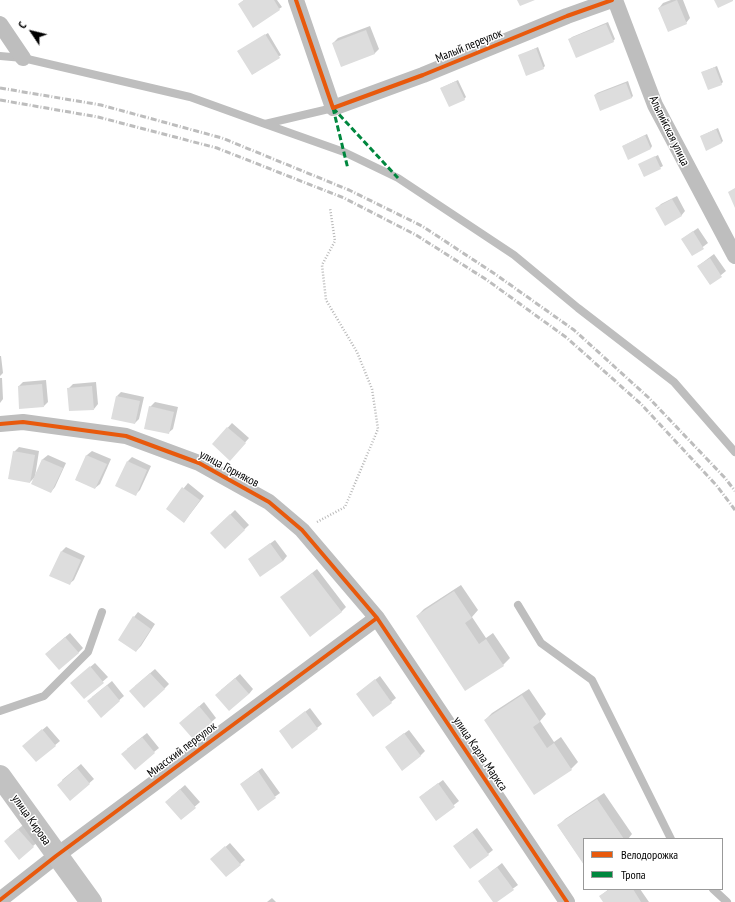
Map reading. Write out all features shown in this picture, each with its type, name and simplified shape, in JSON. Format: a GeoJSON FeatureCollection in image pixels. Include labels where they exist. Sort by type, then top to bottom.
{"type":"FeatureCollection","features":[{"type":"Feature","properties":{"kind":"street"},"geometry":{"type":"LineString","coordinates":[[296,0],[333,108]]}},
{"type":"Feature","properties":{"kind":"street","name":"Малый переулок"},"geometry":{"type":"LineString","coordinates":[[333,108],[423,75],[567,16],[614,0]]}},
{"type":"Feature","properties":{"kind":"street","name":"Альпийская улица"},"geometry":{"type":"LineString","coordinates":[[614,0],[655,105],[735,256]]}},
{"type":"Feature","properties":{"kind":"street"},"geometry":{"type":"LineString","coordinates":[[0,24],[23,58]]}},
{"type":"Feature","properties":{"kind":"street","name":"улица Горняков"},"geometry":{"type":"LineString","coordinates":[[0,424],[23,422],[126,436],[199,463],[269,502],[302,530],[377,618]]}},
{"type":"Feature","properties":{"kind":"street","name":"Миасский переулок"},"geometry":{"type":"LineString","coordinates":[[0,900],[56,856],[377,618]]}},
{"type":"Feature","properties":{"kind":"street","name":"улица Карла Маркса"},"geometry":{"type":"LineString","coordinates":[[377,618],[567,902]]}},
{"type":"Feature","properties":{"kind":"street","name":"улица Кирова"},"geometry":{"type":"LineString","coordinates":[[0,776],[90,902]]}},
{"type":"Feature","properties":{"kind":"lane"},"geometry":{"type":"LineString","coordinates":[[0,56],[23,58],[190,97],[344,152],[398,178],[514,255],[578,308],[674,382],[735,452]]}},
{"type":"Feature","properties":{"kind":"lane"},"geometry":{"type":"LineString","coordinates":[[265,124],[333,108]]}},
{"type":"Feature","properties":{"kind":"lane"},"geometry":{"type":"LineString","coordinates":[[518,605],[540,643],[592,680],[671,838]]}},
{"type":"Feature","properties":{"kind":"lane"},"geometry":{"type":"LineString","coordinates":[[0,711],[44,696],[88,652],[102,612]]}},
{"type":"Feature","properties":{"kind":"lane"},"geometry":{"type":"LineString","coordinates":[[714,890],[727,902]]}},
{"type":"Feature","properties":{"kind":"path"},"geometry":{"type":"LineString","coordinates":[[302,530],[345,507],[378,429],[372,389],[357,352],[326,300],[322,265],[335,241],[330,208]]}},
{"type":"Feature","properties":{"kind":"building"},"geometry":{"type":"Polygon","coordinates":[[[244,0],[274,0],[280,10],[253,28],[238,4],[244,0]]]}},
{"type":"Feature","properties":{"kind":"building"},"geometry":{"type":"Polygon","coordinates":[[[517,0],[535,0],[520,6],[517,0]]]}},
{"type":"Feature","properties":{"kind":"building"},"geometry":{"type":"Polygon","coordinates":[[[677,0],[687,24],[668,32],[658,8],[677,0]]]}},
{"type":"Feature","properties":{"kind":"building"},"geometry":{"type":"Polygon","coordinates":[[[714,0],[733,0],[733,1],[718,8],[714,0]]]}},
{"type":"Feature","properties":{"kind":"building"},"geometry":{"type":"Polygon","coordinates":[[[606,24],[614,42],[576,58],[568,39],[606,24]]]}},
{"type":"Feature","properties":{"kind":"building"},"geometry":{"type":"Polygon","coordinates":[[[366,30],[375,54],[341,67],[332,43],[366,30]]]}},
{"type":"Feature","properties":{"kind":"building"},"geometry":{"type":"Polygon","coordinates":[[[265,34],[280,58],[252,75],[237,51],[265,34]]]}},
{"type":"Feature","properties":{"kind":"building"},"geometry":{"type":"Polygon","coordinates":[[[536,48],[544,69],[526,76],[518,55],[536,48]]]}},
{"type":"Feature","properties":{"kind":"building"},"geometry":{"type":"Polygon","coordinates":[[[715,67],[722,85],[708,90],[701,72],[715,67]]]}},
{"type":"Feature","properties":{"kind":"building"},"geometry":{"type":"Polygon","coordinates":[[[456,81],[465,100],[449,107],[440,88],[456,81]]]}},
{"type":"Feature","properties":{"kind":"building"},"geometry":{"type":"Polygon","coordinates":[[[626,83],[632,98],[600,111],[594,95],[626,83]]]}},
{"type":"Feature","properties":{"kind":"building"},"geometry":{"type":"Polygon","coordinates":[[[716,129],[722,143],[706,151],[700,136],[716,129]]]}},
{"type":"Feature","properties":{"kind":"building"},"geometry":{"type":"Polygon","coordinates":[[[645,135],[651,149],[628,160],[622,146],[645,135]]]}},
{"type":"Feature","properties":{"kind":"building"},"geometry":{"type":"Polygon","coordinates":[[[655,156],[661,169],[644,177],[638,164],[655,156]]]}},
{"type":"Feature","properties":{"kind":"building"},"geometry":{"type":"Polygon","coordinates":[[[735,188],[735,208],[728,192],[735,188]]]}},
{"type":"Feature","properties":{"kind":"building"},"geometry":{"type":"Polygon","coordinates":[[[672,199],[682,216],[665,226],[655,208],[672,199]]]}},
{"type":"Feature","properties":{"kind":"building"},"geometry":{"type":"Polygon","coordinates":[[[693,231],[704,249],[692,256],[681,239],[693,231]]]}},
{"type":"Feature","properties":{"kind":"building"},"geometry":{"type":"Polygon","coordinates":[[[710,258],[722,277],[710,285],[697,266],[710,258]]]}},
{"type":"Feature","properties":{"kind":"building"},"geometry":{"type":"Polygon","coordinates":[[[42,384],[44,407],[19,409],[18,386],[42,384]]]}},
{"type":"Feature","properties":{"kind":"building"},"geometry":{"type":"Polygon","coordinates":[[[92,386],[94,410],[69,411],[67,388],[92,386]]]}},
{"type":"Feature","properties":{"kind":"building"},"geometry":{"type":"Polygon","coordinates":[[[116,396],[140,401],[135,424],[111,419],[116,396]]]}},
{"type":"Feature","properties":{"kind":"building"},"geometry":{"type":"Polygon","coordinates":[[[149,406],[174,412],[169,434],[144,429],[149,406]]]}},
{"type":"Feature","properties":{"kind":"building"},"geometry":{"type":"Polygon","coordinates":[[[227,427],[246,443],[230,461],[212,444],[227,427]]]}},
{"type":"Feature","properties":{"kind":"building"},"geometry":{"type":"Polygon","coordinates":[[[13,451],[35,455],[30,483],[8,479],[13,451]]]}},
{"type":"Feature","properties":{"kind":"building"},"geometry":{"type":"Polygon","coordinates":[[[86,455],[107,464],[95,489],[75,480],[86,455]]]}},
{"type":"Feature","properties":{"kind":"building"},"geometry":{"type":"Polygon","coordinates":[[[42,459],[63,468],[51,493],[31,484],[42,459]]]}},
{"type":"Feature","properties":{"kind":"building"},"geometry":{"type":"Polygon","coordinates":[[[127,461],[147,470],[136,496],[115,486],[127,461]]]}},
{"type":"Feature","properties":{"kind":"building"},"geometry":{"type":"Polygon","coordinates":[[[182,487],[200,500],[184,523],[166,509],[182,487]]]}},
{"type":"Feature","properties":{"kind":"building"},"geometry":{"type":"Polygon","coordinates":[[[230,514],[245,530],[225,549],[210,533],[230,514]]]}},
{"type":"Feature","properties":{"kind":"building"},"geometry":{"type":"Polygon","coordinates":[[[270,543],[283,561],[260,577],[248,559],[270,543]]]}},
{"type":"Feature","properties":{"kind":"building"},"geometry":{"type":"Polygon","coordinates":[[[61,551],[81,560],[70,585],[49,576],[61,551]]]}},
{"type":"Feature","properties":{"kind":"building"},"geometry":{"type":"Polygon","coordinates":[[[312,573],[342,612],[310,637],[280,597],[312,573]]]}},
{"type":"Feature","properties":{"kind":"building"},"geometry":{"type":"Polygon","coordinates":[[[454,591],[472,618],[465,623],[479,644],[486,639],[504,666],[465,691],[416,616],[454,591]]]}},
{"type":"Feature","properties":{"kind":"building"},"geometry":{"type":"Polygon","coordinates":[[[133,616],[151,629],[136,652],[118,640],[133,616]]]}},
{"type":"Feature","properties":{"kind":"building"},"geometry":{"type":"Polygon","coordinates":[[[65,637],[79,653],[59,670],[45,654],[65,637]]]}},
{"type":"Feature","properties":{"kind":"building"},"geometry":{"type":"Polygon","coordinates":[[[90,666],[104,683],[84,699],[70,683],[90,666]]]}},
{"type":"Feature","properties":{"kind":"building"},"geometry":{"type":"Polygon","coordinates":[[[150,673],[165,689],[144,708],[129,691],[150,673]]]}},
{"type":"Feature","properties":{"kind":"building"},"geometry":{"type":"Polygon","coordinates":[[[235,678],[249,694],[229,711],[215,695],[235,678]]]}},
{"type":"Feature","properties":{"kind":"building"},"geometry":{"type":"Polygon","coordinates":[[[375,679],[392,703],[373,717],[356,694],[375,679]]]}},
{"type":"Feature","properties":{"kind":"building"},"geometry":{"type":"Polygon","coordinates":[[[107,685],[120,701],[101,718],[87,701],[107,685]]]}},
{"type":"Feature","properties":{"kind":"building"},"geometry":{"type":"Polygon","coordinates":[[[522,695],[540,722],[533,727],[547,748],[554,743],[572,770],[534,795],[484,720],[522,695]]]}},
{"type":"Feature","properties":{"kind":"building"},"geometry":{"type":"Polygon","coordinates":[[[199,706],[213,723],[193,739],[179,723],[199,706]]]}},
{"type":"Feature","properties":{"kind":"building"},"geometry":{"type":"Polygon","coordinates":[[[305,711],[318,729],[292,749],[279,731],[305,711]]]}},
{"type":"Feature","properties":{"kind":"building"},"geometry":{"type":"Polygon","coordinates":[[[42,729],[56,746],[36,762],[22,746],[42,729]]]}},
{"type":"Feature","properties":{"kind":"building"},"geometry":{"type":"Polygon","coordinates":[[[404,733],[421,756],[402,771],[385,747],[404,733]]]}},
{"type":"Feature","properties":{"kind":"building"},"geometry":{"type":"Polygon","coordinates":[[[142,737],[155,753],[135,770],[121,754],[142,737]]]}},
{"type":"Feature","properties":{"kind":"building"},"geometry":{"type":"Polygon","coordinates":[[[77,768],[90,784],[70,801],[57,785],[77,768]]]}},
{"type":"Feature","properties":{"kind":"building"},"geometry":{"type":"Polygon","coordinates":[[[258,771],[276,798],[258,811],[240,784],[258,771]]]}},
{"type":"Feature","properties":{"kind":"building"},"geometry":{"type":"Polygon","coordinates":[[[438,783],[455,807],[436,821],[419,797],[438,783]]]}},
{"type":"Feature","properties":{"kind":"building"},"geometry":{"type":"Polygon","coordinates":[[[180,789],[196,808],[181,820],[165,802],[180,789]]]}},
{"type":"Feature","properties":{"kind":"building"},"geometry":{"type":"Polygon","coordinates":[[[597,799],[623,838],[583,838],[583,864],[557,825],[597,799]]]}},
{"type":"Feature","properties":{"kind":"building"},"geometry":{"type":"Polygon","coordinates":[[[18,829],[34,847],[19,860],[4,841],[18,829]]]}},
{"type":"Feature","properties":{"kind":"building"},"geometry":{"type":"Polygon","coordinates":[[[472,832],[489,855],[470,869],[453,846],[472,832]]]}},
{"type":"Feature","properties":{"kind":"building"},"geometry":{"type":"Polygon","coordinates":[[[225,846],[241,865],[226,877],[210,859],[225,846]]]}},
{"type":"Feature","properties":{"kind":"building"},"geometry":{"type":"Polygon","coordinates":[[[497,867],[514,890],[497,902],[493,902],[478,881],[497,867]]]}},
{"type":"Feature","properties":{"kind":"building"},"geometry":{"type":"Polygon","coordinates":[[[608,890],[634,890],[641,902],[603,902],[599,896],[608,890]]]}},
{"type":"Feature","properties":{"kind":"railway"},"geometry":{"type":"LineString","coordinates":[[0,88],[101,105],[222,138],[349,190],[422,226],[495,274],[574,330],[649,398],[725,478],[735,491]]}},
{"type":"Feature","properties":{"kind":"railway"},"geometry":{"type":"LineString","coordinates":[[0,100],[98,117],[217,148],[344,198],[416,235],[487,280],[567,338],[641,404],[717,486],[735,510]]}},
{"type":"Feature","properties":{"kind":"marked path"},"geometry":{"type":"LineString","coordinates":[[333,108],[398,178]]}},
{"type":"Feature","properties":{"kind":"marked path"},"geometry":{"type":"LineString","coordinates":[[333,108],[348,169]]}},
{"type":"Feature","properties":{"kind":"cycle path"},"geometry":{"type":"LineString","coordinates":[[296,0],[333,108],[423,75],[567,16],[612,0]]}},
{"type":"Feature","properties":{"kind":"cycle path"},"geometry":{"type":"LineString","coordinates":[[0,424],[23,422],[126,436],[199,463],[269,502],[302,530],[377,618],[567,902]]}},
{"type":"Feature","properties":{"kind":"cycle path"},"geometry":{"type":"LineString","coordinates":[[0,900],[56,856],[377,618]]}}]}
